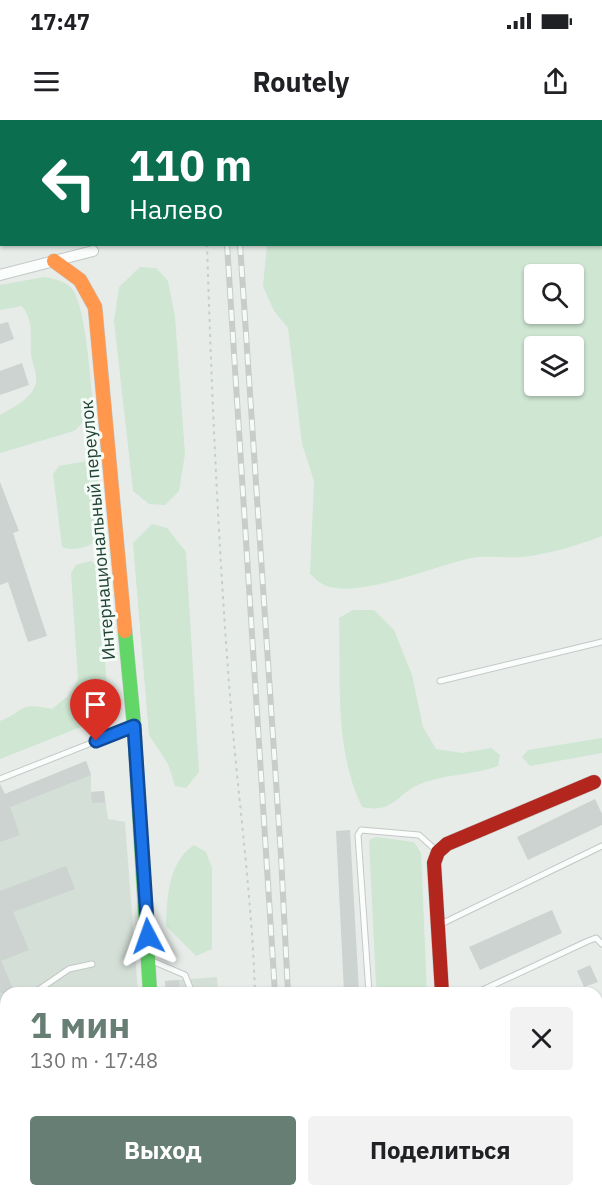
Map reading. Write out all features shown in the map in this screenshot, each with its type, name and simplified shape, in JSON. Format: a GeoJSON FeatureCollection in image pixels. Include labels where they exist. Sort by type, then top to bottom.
{"type":"FeatureCollection","features":[{"type":"Feature","properties":{"kind":"street"},"geometry":{"type":"LineString","coordinates":[[0,275],[95,248]]}},
{"type":"Feature","properties":{"kind":"street","name":"Интернациональный переулок"},"geometry":{"type":"LineString","coordinates":[[54,261],[69,267],[82,279],[95,307],[134,726],[150,987]]}},
{"type":"Feature","properties":{"kind":"street"},"geometry":{"type":"LineString","coordinates":[[442,987],[434,863],[438,852],[447,844],[598,785]]}},
{"type":"Feature","properties":{"kind":"lane"},"geometry":{"type":"LineString","coordinates":[[440,681],[602,642]]}},
{"type":"Feature","properties":{"kind":"lane"},"geometry":{"type":"LineString","coordinates":[[0,779],[134,726]]}},
{"type":"Feature","properties":{"kind":"lane"},"geometry":{"type":"LineString","coordinates":[[369,987],[358,835],[361,830],[419,835],[438,852]]}},
{"type":"Feature","properties":{"kind":"lane"},"geometry":{"type":"LineString","coordinates":[[438,926],[602,846]]}},
{"type":"Feature","properties":{"kind":"lane"},"geometry":{"type":"LineString","coordinates":[[489,987],[588,940],[596,938],[602,944]]}},
{"type":"Feature","properties":{"kind":"lane"},"geometry":{"type":"LineString","coordinates":[[149,959],[185,975],[190,987]]}},
{"type":"Feature","properties":{"kind":"lane"},"geometry":{"type":"LineString","coordinates":[[43,987],[69,969],[92,964]]}},
{"type":"Feature","properties":{"kind":"path"},"geometry":{"type":"LineString","coordinates":[[207,246],[214,462],[232,722],[252,908],[255,987]]}},
{"type":"Feature","properties":{"kind":"shaded area"},"geometry":{"type":"Polygon","coordinates":[[[86,761],[91,775],[91,792],[104,791],[108,819],[125,822],[138,987],[0,987],[0,796],[86,761]]]}},
{"type":"Feature","properties":{"kind":"shaded area"},"geometry":{"type":"Polygon","coordinates":[[[217,977],[218,987],[166,987],[165,981],[217,977]]]}},
{"type":"Feature","properties":{"kind":"green space"},"geometry":{"type":"Polygon","coordinates":[[[267,246],[602,246],[602,536],[532,556],[472,558],[376,585],[339,588],[324,585],[310,574],[314,481],[302,444],[288,328],[274,311],[263,286],[267,246]]]}},
{"type":"Feature","properties":{"kind":"green space"},"geometry":{"type":"Polygon","coordinates":[[[140,267],[156,268],[168,281],[175,317],[185,454],[179,491],[165,505],[149,504],[133,491],[114,321],[119,287],[140,267]]]}},
{"type":"Feature","properties":{"kind":"green space"},"geometry":{"type":"Polygon","coordinates":[[[44,277],[67,284],[78,301],[85,331],[94,412],[74,431],[0,453],[0,415],[30,395],[34,389],[36,375],[31,355],[31,328],[26,312],[22,306],[0,310],[0,285],[44,277]]]}},
{"type":"Feature","properties":{"kind":"green space"},"geometry":{"type":"Polygon","coordinates":[[[87,461],[97,476],[99,487],[99,540],[81,548],[62,547],[53,474],[59,466],[87,461]]]}},
{"type":"Feature","properties":{"kind":"green space"},"geometry":{"type":"Polygon","coordinates":[[[152,524],[167,528],[186,552],[199,772],[186,788],[175,786],[168,764],[149,735],[133,543],[152,524]]]}},
{"type":"Feature","properties":{"kind":"green space"},"geometry":{"type":"Polygon","coordinates":[[[91,561],[98,567],[108,701],[81,727],[0,759],[0,721],[27,707],[52,709],[68,696],[78,680],[71,573],[76,565],[91,561]]]}},
{"type":"Feature","properties":{"kind":"green space"},"geometry":{"type":"Polygon","coordinates":[[[353,610],[374,610],[394,630],[412,675],[423,727],[436,749],[462,753],[491,748],[500,755],[498,766],[420,784],[381,808],[362,807],[347,762],[341,714],[339,618],[353,610]]]}},
{"type":"Feature","properties":{"kind":"green space"},"geometry":{"type":"Polygon","coordinates":[[[602,738],[602,753],[530,766],[522,757],[528,750],[602,738]]]}},
{"type":"Feature","properties":{"kind":"green space"},"geometry":{"type":"Polygon","coordinates":[[[376,837],[414,842],[421,853],[427,987],[377,987],[376,985],[369,840],[376,837]]]}},
{"type":"Feature","properties":{"kind":"green space"},"geometry":{"type":"Polygon","coordinates":[[[194,845],[206,852],[212,868],[212,949],[196,956],[166,926],[168,893],[174,871],[185,852],[194,845]]]}},
{"type":"Feature","properties":{"kind":"building"},"geometry":{"type":"Polygon","coordinates":[[[8,322],[14,339],[0,344],[0,324],[8,322]]]}},
{"type":"Feature","properties":{"kind":"building"},"geometry":{"type":"Polygon","coordinates":[[[22,363],[29,385],[0,395],[0,371],[22,363]]]}},
{"type":"Feature","properties":{"kind":"building"},"geometry":{"type":"Polygon","coordinates":[[[0,482],[19,531],[13,533],[47,636],[28,642],[8,582],[0,585],[0,482]]]}},
{"type":"Feature","properties":{"kind":"building"},"geometry":{"type":"Polygon","coordinates":[[[86,761],[91,775],[10,807],[20,835],[0,842],[0,784],[5,794],[86,761]]]}},
{"type":"Feature","properties":{"kind":"building"},"geometry":{"type":"Polygon","coordinates":[[[104,791],[105,802],[92,803],[91,792],[104,791]]]}},
{"type":"Feature","properties":{"kind":"building"},"geometry":{"type":"Polygon","coordinates":[[[595,799],[602,814],[602,825],[528,860],[517,837],[595,799]]]}},
{"type":"Feature","properties":{"kind":"building"},"geometry":{"type":"Polygon","coordinates":[[[350,830],[359,987],[344,987],[336,831],[350,830]]]}},
{"type":"Feature","properties":{"kind":"building"},"geometry":{"type":"Polygon","coordinates":[[[66,866],[75,889],[13,912],[29,950],[1,961],[12,987],[0,987],[0,891],[66,866]]]}},
{"type":"Feature","properties":{"kind":"building"},"geometry":{"type":"Polygon","coordinates":[[[552,910],[562,933],[480,970],[469,947],[552,910]]]}},
{"type":"Feature","properties":{"kind":"building"},"geometry":{"type":"Polygon","coordinates":[[[590,965],[598,982],[584,987],[577,971],[590,965]]]}},
{"type":"Feature","properties":{"kind":"building"},"geometry":{"type":"Polygon","coordinates":[[[179,980],[180,987],[166,987],[165,981],[179,980]]]}},
{"type":"Feature","properties":{"kind":"railway"},"geometry":{"type":"LineString","coordinates":[[227,246],[275,987]]}},
{"type":"Feature","properties":{"kind":"railway"},"geometry":{"type":"LineString","coordinates":[[240,246],[288,987]]}},
{"type":"Feature","properties":{"kind":"traffic: fast"},"geometry":{"type":"LineString","coordinates":[[125,631],[134,726],[150,987]]}},
{"type":"Feature","properties":{"kind":"traffic: slow"},"geometry":{"type":"LineString","coordinates":[[54,261],[80,280],[95,307],[125,631]]}},
{"type":"Feature","properties":{"kind":"traffic: jam"},"geometry":{"type":"LineString","coordinates":[[442,987],[434,863],[438,852],[447,844],[594,782]]}},
{"type":"Feature","properties":{"kind":"route"},"geometry":{"type":"LineString","coordinates":[[96,741],[134,726],[148,936]]}}]}
